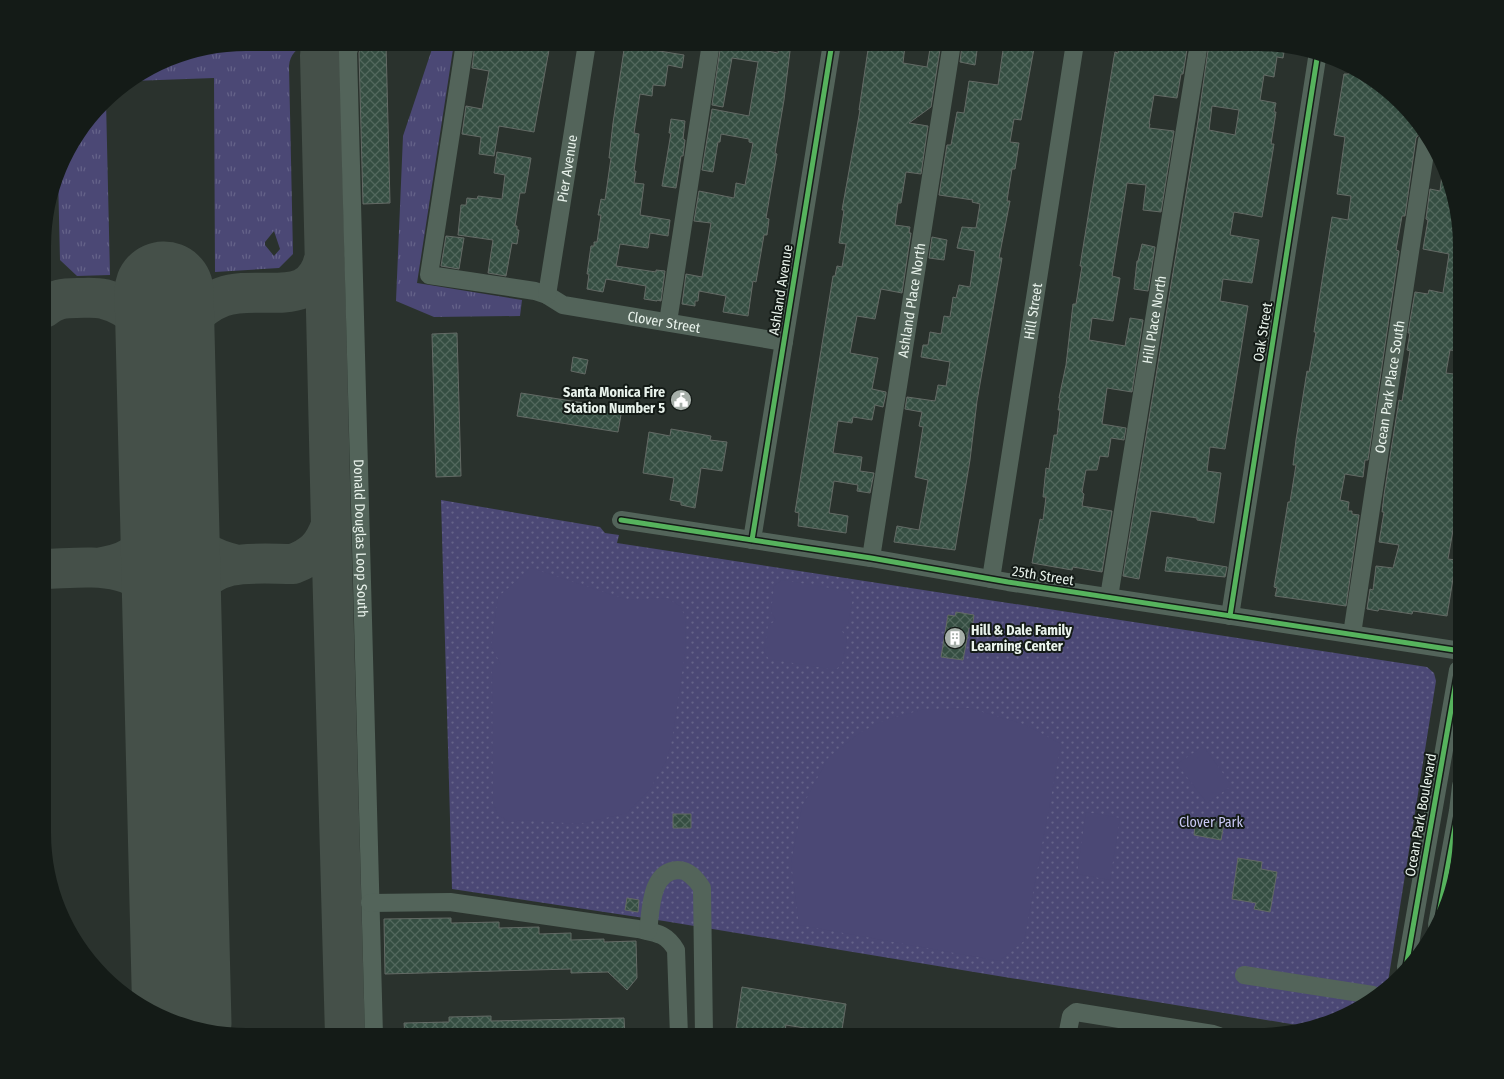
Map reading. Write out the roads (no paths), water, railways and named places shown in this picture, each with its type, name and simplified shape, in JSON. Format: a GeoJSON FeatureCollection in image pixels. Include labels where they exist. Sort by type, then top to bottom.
{"type":"FeatureCollection","features":[{"type":"Feature","properties":{"kind":"street","name":"Donald Douglas Loop South"},"geometry":{"type":"LineString","coordinates":[[348,51],[374,1028]]}},
{"type":"Feature","properties":{"kind":"street","name":"Clover Street"},"geometry":{"type":"LineString","coordinates":[[464,51],[429,275],[535,291],[547,295],[563,305],[784,342]]}},
{"type":"Feature","properties":{"kind":"street","name":"Pier Avenue"},"geometry":{"type":"LineString","coordinates":[[547,295],[586,51]]}},
{"type":"Feature","properties":{"kind":"street"},"geometry":{"type":"LineString","coordinates":[[668,322],[710,51]]}},
{"type":"Feature","properties":{"kind":"street","name":"Ashland Avenue"},"geometry":{"type":"LineString","coordinates":[[752,540],[831,51]]}},
{"type":"Feature","properties":{"kind":"street","name":"Ashland Place North"},"geometry":{"type":"LineString","coordinates":[[872,558],[951,51]]}},
{"type":"Feature","properties":{"kind":"street","name":"Hill Street"},"geometry":{"type":"LineString","coordinates":[[990,579],[1074,51]]}},
{"type":"Feature","properties":{"kind":"street","name":"Hill Place North"},"geometry":{"type":"LineString","coordinates":[[1109,597],[1198,51]]}},
{"type":"Feature","properties":{"kind":"street","name":"Oak Street"},"geometry":{"type":"LineString","coordinates":[[1230,616],[1317,61]]}},
{"type":"Feature","properties":{"kind":"street","name":"Ocean Park Place South"},"geometry":{"type":"LineString","coordinates":[[1352,634],[1426,147]]}},
{"type":"Feature","properties":{"kind":"street","name":"25th Street"},"geometry":{"type":"LineString","coordinates":[[621,520],[1453,650]]}},
{"type":"Feature","properties":{"kind":"street","name":"Ocean Park Boulevard"},"geometry":{"type":"LineString","coordinates":[[1408,956],[1453,699]]}},
{"type":"Feature","properties":{"kind":"street"},"geometry":{"type":"LineString","coordinates":[[643,931],[660,878],[669,871],[680,870],[689,873],[697,880],[702,888],[704,1028]]}},
{"type":"Feature","properties":{"kind":"street"},"geometry":{"type":"LineString","coordinates":[[370,903],[450,902],[658,934],[670,940],[676,950],[679,1028]]}},
{"type":"Feature","properties":{"kind":"street"},"geometry":{"type":"LineString","coordinates":[[1244,975],[1367,994]]}},
{"type":"Feature","properties":{"kind":"street"},"geometry":{"type":"LineString","coordinates":[[1069,1028],[1071,1016],[1076,1012],[1176,1028]]}},
{"type":"Feature","properties":{"kind":"place","name":"Santa Monica Fire Station Number 5"},"geometry":{"type":"Point","coordinates":[681,400]}},
{"type":"Feature","properties":{"kind":"place","name":"Hill & Dale Family Learning Center"},"geometry":{"type":"Point","coordinates":[955,638]}},
{"type":"Feature","properties":{"kind":"park label","name":"Clover Park"},"geometry":{"type":"Point","coordinates":[1211,822]}}]}
